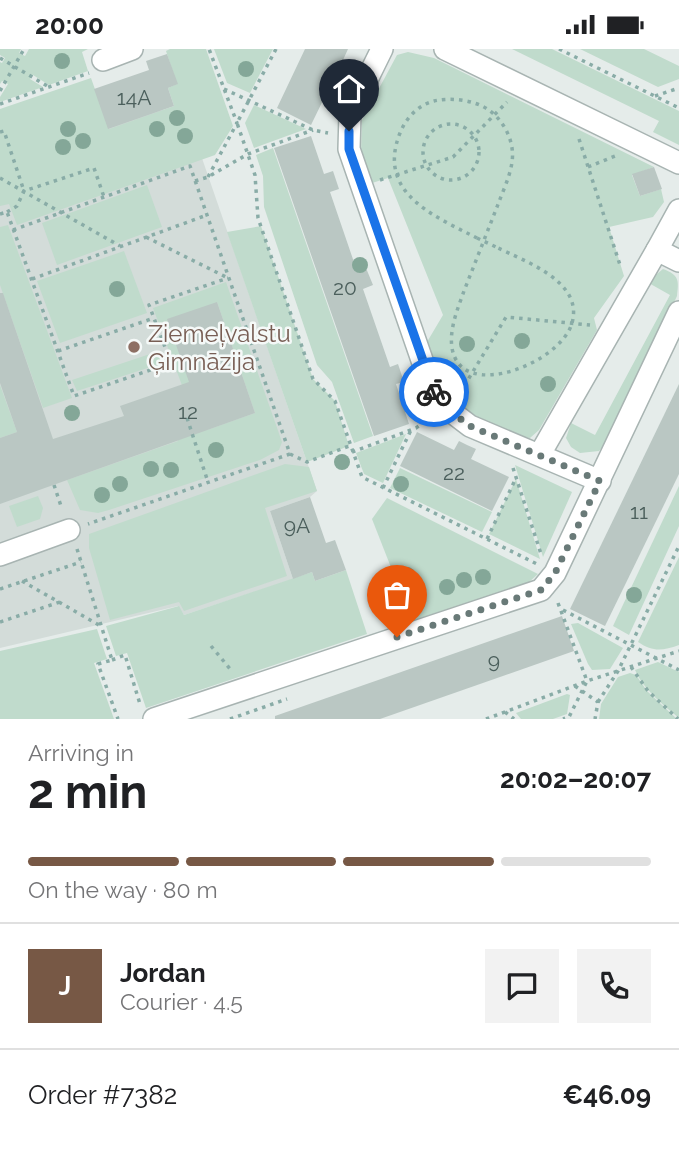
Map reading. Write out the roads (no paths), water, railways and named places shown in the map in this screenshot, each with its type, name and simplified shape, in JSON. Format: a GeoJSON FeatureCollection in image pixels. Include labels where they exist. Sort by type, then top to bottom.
{"type":"FeatureCollection","features":[{"type":"Feature","properties":{"kind":"street"},"geometry":{"type":"LineString","coordinates":[[103,59],[132,49]]}},
{"type":"Feature","properties":{"kind":"street"},"geometry":{"type":"LineString","coordinates":[[382,49],[350,114],[349,149],[432,389],[446,407],[470,426],[600,481]]}},
{"type":"Feature","properties":{"kind":"street"},"geometry":{"type":"LineString","coordinates":[[445,49],[679,163]]}},
{"type":"Feature","properties":{"kind":"street"},"geometry":{"type":"LineString","coordinates":[[540,454],[679,210]]}},
{"type":"Feature","properties":{"kind":"street"},"geometry":{"type":"LineString","coordinates":[[657,250],[679,261]]}},
{"type":"Feature","properties":{"kind":"street"},"geometry":{"type":"LineString","coordinates":[[147,713],[252,686],[541,590],[555,573],[679,312]]}},
{"type":"Feature","properties":{"kind":"street"},"geometry":{"type":"LineString","coordinates":[[0,555],[73,539]]}},
{"type":"Feature","properties":{"kind":"place","name":"Ziemeļvalstu Ģimnāzija"},"geometry":{"type":"Point","coordinates":[134,347]}}]}
